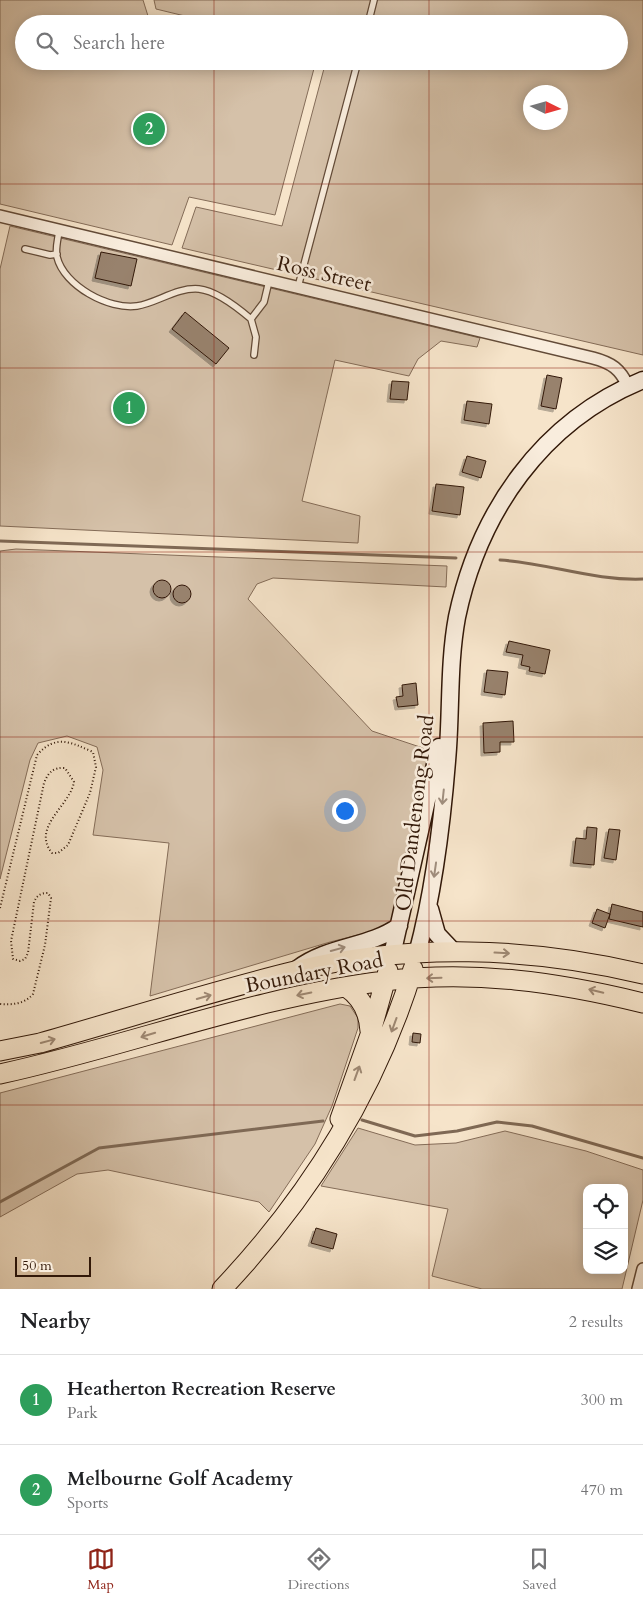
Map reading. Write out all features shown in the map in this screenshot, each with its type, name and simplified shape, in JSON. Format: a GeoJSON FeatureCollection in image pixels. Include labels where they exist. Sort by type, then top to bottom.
{"type":"FeatureCollection","features":[{"type":"Feature","properties":{"kind":"main road","name":"Old Dandenong Road"},"geometry":{"type":"LineString","coordinates":[[222,1289],[286,1214],[351,1118],[388,1041],[417,954],[435,870],[445,783],[452,654],[458,616],[466,585],[479,548],[508,493],[534,456],[557,432],[581,413],[636,383]]}},
{"type":"Feature","properties":{"kind":"main road","name":"Old Dandenong Road"},"geometry":{"type":"LineString","coordinates":[[326,1155],[370,1035],[386,981],[451,696]]}},
{"type":"Feature","properties":{"kind":"main road"},"geometry":{"type":"LineString","coordinates":[[429,902],[437,934],[454,952]]}},
{"type":"Feature","properties":{"kind":"main road"},"geometry":{"type":"LineString","coordinates":[[295,971],[321,954],[381,936],[399,926]]}},
{"type":"Feature","properties":{"kind":"main road","name":"Boundary Road"},"geometry":{"type":"LineString","coordinates":[[0,1051],[40,1043],[295,971],[392,956],[454,952],[527,954],[562,958],[643,974]]}},
{"type":"Feature","properties":{"kind":"main road","name":"Boundary Road"},"geometry":{"type":"LineString","coordinates":[[0,1074],[50,1063],[262,1004],[386,981],[452,977],[521,979],[586,989],[643,1003]]}},
{"type":"Feature","properties":{"kind":"main road"},"geometry":{"type":"LineString","coordinates":[[346,987],[362,1003],[369,1020],[370,1035]]}},
{"type":"Feature","properties":{"kind":"street","name":"Ross Street"},"geometry":{"type":"LineString","coordinates":[[0,216],[610,363],[636,383]]}},
{"type":"Feature","properties":{"kind":"street"},"geometry":{"type":"LineString","coordinates":[[638,1289],[643,1269]]}},
{"type":"Feature","properties":{"kind":"lane"},"geometry":{"type":"LineString","coordinates":[[370,15],[374,0]]}},
{"type":"Feature","properties":{"kind":"lane"},"geometry":{"type":"LineString","coordinates":[[298,287],[356,70]]}},
{"type":"Feature","properties":{"kind":"lane"},"geometry":{"type":"LineString","coordinates":[[59,231],[57,254],[61,266],[77,285],[112,304],[137,306],[186,290],[200,289],[221,297],[251,319],[256,337],[254,355]]}},
{"type":"Feature","properties":{"kind":"lane"},"geometry":{"type":"LineString","coordinates":[[24,249],[50,255],[57,254]]}},
{"type":"Feature","properties":{"kind":"lane"},"geometry":{"type":"LineString","coordinates":[[251,319],[264,302],[269,281]]}},
{"type":"Feature","properties":{"kind":"path"},"geometry":{"type":"LineString","coordinates":[[0,908],[37,755],[45,746],[54,742],[76,744],[93,752],[96,767],[90,793],[68,845],[58,853],[52,853],[48,847],[47,832],[54,816],[73,791],[74,782],[64,768],[58,767],[48,774],[44,783],[11,940],[13,959],[20,961],[25,959],[28,953],[34,902],[43,893],[48,894],[51,898],[45,945],[33,994],[28,1000],[21,1003],[0,1004]]}},
{"type":"Feature","properties":{"kind":"shaded area"},"geometry":{"type":"Polygon","coordinates":[[[0,0],[143,0],[148,15],[15,15],[15,70],[314,70],[275,215],[189,197],[172,245],[0,204],[0,0]]]}},
{"type":"Feature","properties":{"kind":"shaded area"},"geometry":{"type":"Polygon","coordinates":[[[154,0],[643,0],[643,355],[182,248],[196,207],[282,226],[324,70],[628,70],[628,15],[181,15],[156,9],[154,0]]]}},
{"type":"Feature","properties":{"kind":"shaded area"},"geometry":{"type":"Polygon","coordinates":[[[10,226],[480,338],[477,347],[441,341],[418,359],[409,376],[335,360],[302,501],[360,516],[358,543],[0,526],[0,269],[10,226]]]}},
{"type":"Feature","properties":{"kind":"shaded area"},"geometry":{"type":"Polygon","coordinates":[[[16,549],[447,566],[446,587],[273,578],[257,584],[248,599],[372,731],[432,751],[395,916],[382,929],[330,942],[150,996],[169,843],[93,835],[103,770],[97,747],[67,736],[38,743],[30,760],[0,879],[0,551],[16,549]]]}},
{"type":"Feature","properties":{"kind":"shaded area"},"geometry":{"type":"Polygon","coordinates":[[[340,1004],[350,1006],[358,1018],[358,1028],[332,1106],[315,1144],[269,1212],[259,1202],[108,1170],[77,1174],[0,1217],[0,1093],[340,1004]]]}},
{"type":"Feature","properties":{"kind":"shaded area"},"geometry":{"type":"Polygon","coordinates":[[[358,1128],[415,1145],[456,1143],[505,1131],[586,1151],[643,1170],[643,1200],[628,1264],[628,1184],[583,1184],[583,1274],[626,1274],[622,1289],[482,1289],[432,1276],[448,1209],[321,1186],[358,1128]]]}},
{"type":"Feature","properties":{"kind":"building"},"geometry":{"type":"Polygon","coordinates":[[[101,252],[137,259],[131,286],[95,278],[101,252]]]}},
{"type":"Feature","properties":{"kind":"building"},"geometry":{"type":"Polygon","coordinates":[[[185,312],[229,348],[216,364],[172,329],[185,312]]]}},
{"type":"Feature","properties":{"kind":"building"},"geometry":{"type":"Polygon","coordinates":[[[547,375],[562,378],[556,409],[541,406],[547,375]]]}},
{"type":"Feature","properties":{"kind":"building"},"geometry":{"type":"Polygon","coordinates":[[[392,381],[409,382],[407,400],[390,399],[392,381]]]}},
{"type":"Feature","properties":{"kind":"building"},"geometry":{"type":"Polygon","coordinates":[[[467,401],[492,404],[489,424],[464,420],[467,401]]]}},
{"type":"Feature","properties":{"kind":"building"},"geometry":{"type":"Polygon","coordinates":[[[467,456],[486,461],[481,478],[462,472],[467,456]]]}},
{"type":"Feature","properties":{"kind":"building"},"geometry":{"type":"Polygon","coordinates":[[[436,484],[464,487],[460,515],[432,511],[436,484]]]}},
{"type":"Feature","properties":{"kind":"building"},"geometry":{"type":"Polygon","coordinates":[[[162,580],[168,583],[171,589],[168,595],[162,598],[156,595],[153,589],[156,583],[162,580]]]}},
{"type":"Feature","properties":{"kind":"building"},"geometry":{"type":"Polygon","coordinates":[[[182,585],[188,588],[191,594],[188,600],[182,603],[176,600],[173,594],[176,588],[182,585]]]}},
{"type":"Feature","properties":{"kind":"building"},"geometry":{"type":"Polygon","coordinates":[[[509,641],[550,650],[545,674],[529,671],[530,667],[521,665],[523,655],[506,652],[509,641]]]}},
{"type":"Feature","properties":{"kind":"building"},"geometry":{"type":"Polygon","coordinates":[[[487,670],[508,672],[505,695],[484,692],[487,670]]]}},
{"type":"Feature","properties":{"kind":"building"},"geometry":{"type":"Polygon","coordinates":[[[416,683],[418,705],[398,707],[396,697],[403,696],[402,685],[416,683]]]}},
{"type":"Feature","properties":{"kind":"building"},"geometry":{"type":"Polygon","coordinates":[[[513,721],[514,742],[500,742],[500,752],[484,753],[483,723],[513,721]]]}},
{"type":"Feature","properties":{"kind":"building"},"geometry":{"type":"Polygon","coordinates":[[[587,827],[597,828],[594,865],[573,863],[576,838],[586,839],[587,827]]]}},
{"type":"Feature","properties":{"kind":"building"},"geometry":{"type":"Polygon","coordinates":[[[609,829],[620,830],[616,860],[604,858],[609,829]]]}},
{"type":"Feature","properties":{"kind":"building"},"geometry":{"type":"Polygon","coordinates":[[[612,904],[643,912],[643,927],[609,919],[612,904]]]}},
{"type":"Feature","properties":{"kind":"building"},"geometry":{"type":"Polygon","coordinates":[[[597,909],[610,914],[605,928],[592,923],[597,909]]]}},
{"type":"Feature","properties":{"kind":"building"},"geometry":{"type":"Polygon","coordinates":[[[413,1033],[421,1034],[420,1043],[412,1042],[413,1033]]]}},
{"type":"Feature","properties":{"kind":"building"},"geometry":{"type":"Polygon","coordinates":[[[316,1228],[337,1234],[333,1249],[311,1243],[316,1228]]]}},
{"type":"Feature","properties":{"kind":"waterway"},"geometry":{"type":"LineString","coordinates":[[0,541],[456,558]]}},
{"type":"Feature","properties":{"kind":"waterway"},"geometry":{"type":"LineString","coordinates":[[500,560],[589,575],[643,579]]}},
{"type":"Feature","properties":{"kind":"waterway"},"geometry":{"type":"LineString","coordinates":[[362,1120],[415,1136],[457,1131],[497,1122],[532,1126],[643,1158]]}},
{"type":"Feature","properties":{"kind":"waterway"},"geometry":{"type":"LineString","coordinates":[[0,1202],[99,1148],[323,1121]]}},
{"type":"Feature","properties":{"kind":"place","name":"Melbourne Golf Academy"},"geometry":{"type":"Point","coordinates":[149,129]}},
{"type":"Feature","properties":{"kind":"place","name":"Heatherton Recreation Reserve"},"geometry":{"type":"Point","coordinates":[129,408]}}]}
